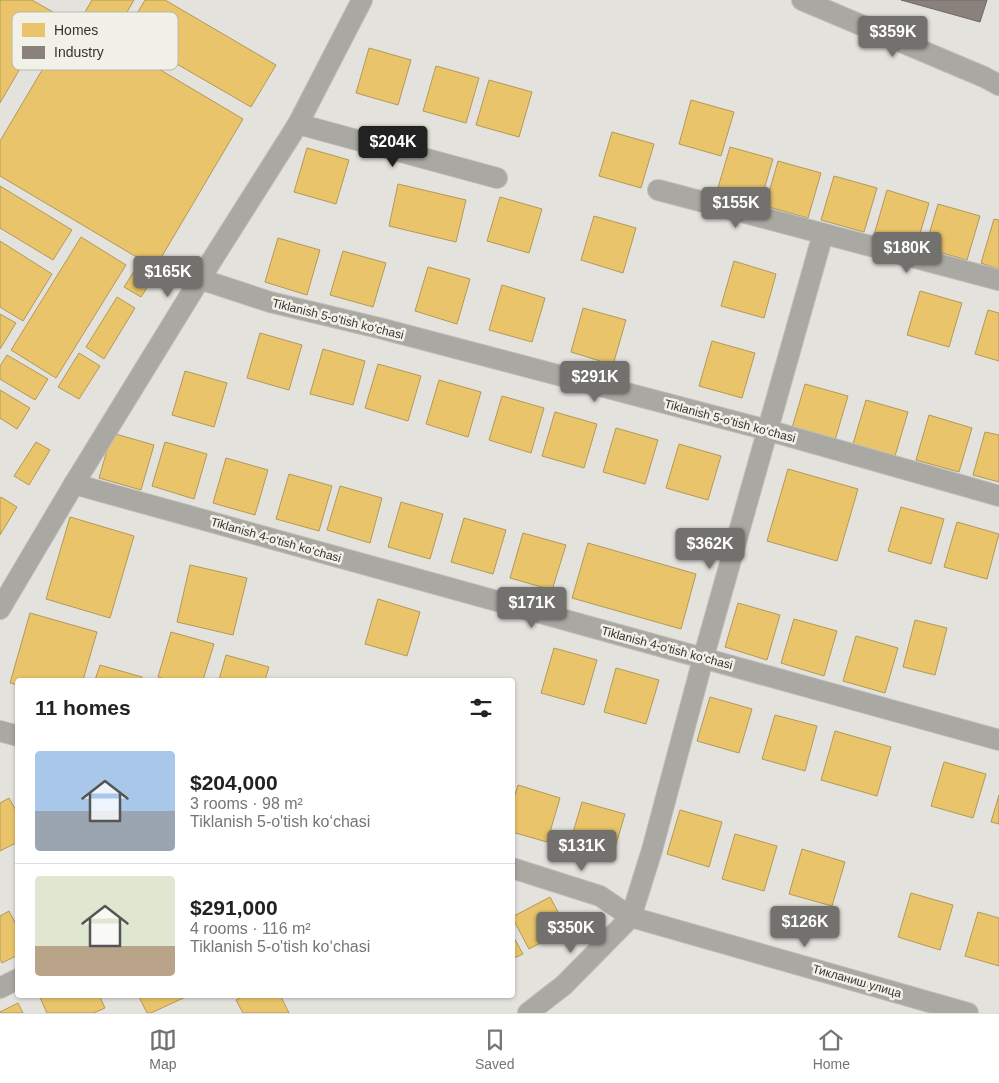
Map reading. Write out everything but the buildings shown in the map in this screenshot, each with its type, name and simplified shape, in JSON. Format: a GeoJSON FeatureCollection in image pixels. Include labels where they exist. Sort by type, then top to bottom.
{"type":"FeatureCollection","features":[{"type":"Feature","properties":{"kind":"street"},"geometry":{"type":"LineString","coordinates":[[0,609],[74,484],[298,124],[362,0]]}},
{"type":"Feature","properties":{"kind":"street"},"geometry":{"type":"LineString","coordinates":[[802,0],[984,77],[999,86]]}},
{"type":"Feature","properties":{"kind":"street"},"geometry":{"type":"LineString","coordinates":[[298,124],[496,178]]}},
{"type":"Feature","properties":{"kind":"street"},"geometry":{"type":"LineString","coordinates":[[658,190],[999,280]]}},
{"type":"Feature","properties":{"kind":"street"},"geometry":{"type":"LineString","coordinates":[[528,1013],[564,985],[631,917],[652,850],[703,658],[823,234]]}},
{"type":"Feature","properties":{"kind":"street","name":"Tiklanish 5-o'tish ko‘chasi"},"geometry":{"type":"LineString","coordinates":[[200,280],[270,302],[398,333],[767,430],[999,496]]}},
{"type":"Feature","properties":{"kind":"street","name":"Tiklanish 4-o'tish ko‘chasi"},"geometry":{"type":"LineString","coordinates":[[74,484],[999,740]]}},
{"type":"Feature","properties":{"kind":"street"},"geometry":{"type":"LineString","coordinates":[[0,731],[15,735]]}},
{"type":"Feature","properties":{"kind":"street","name":"Тикланиш улица"},"geometry":{"type":"LineString","coordinates":[[515,869],[600,896],[631,917],[968,1013]]}},
{"type":"Feature","properties":{"kind":"street"},"geometry":{"type":"LineString","coordinates":[[0,988],[15,980]]}}]}
